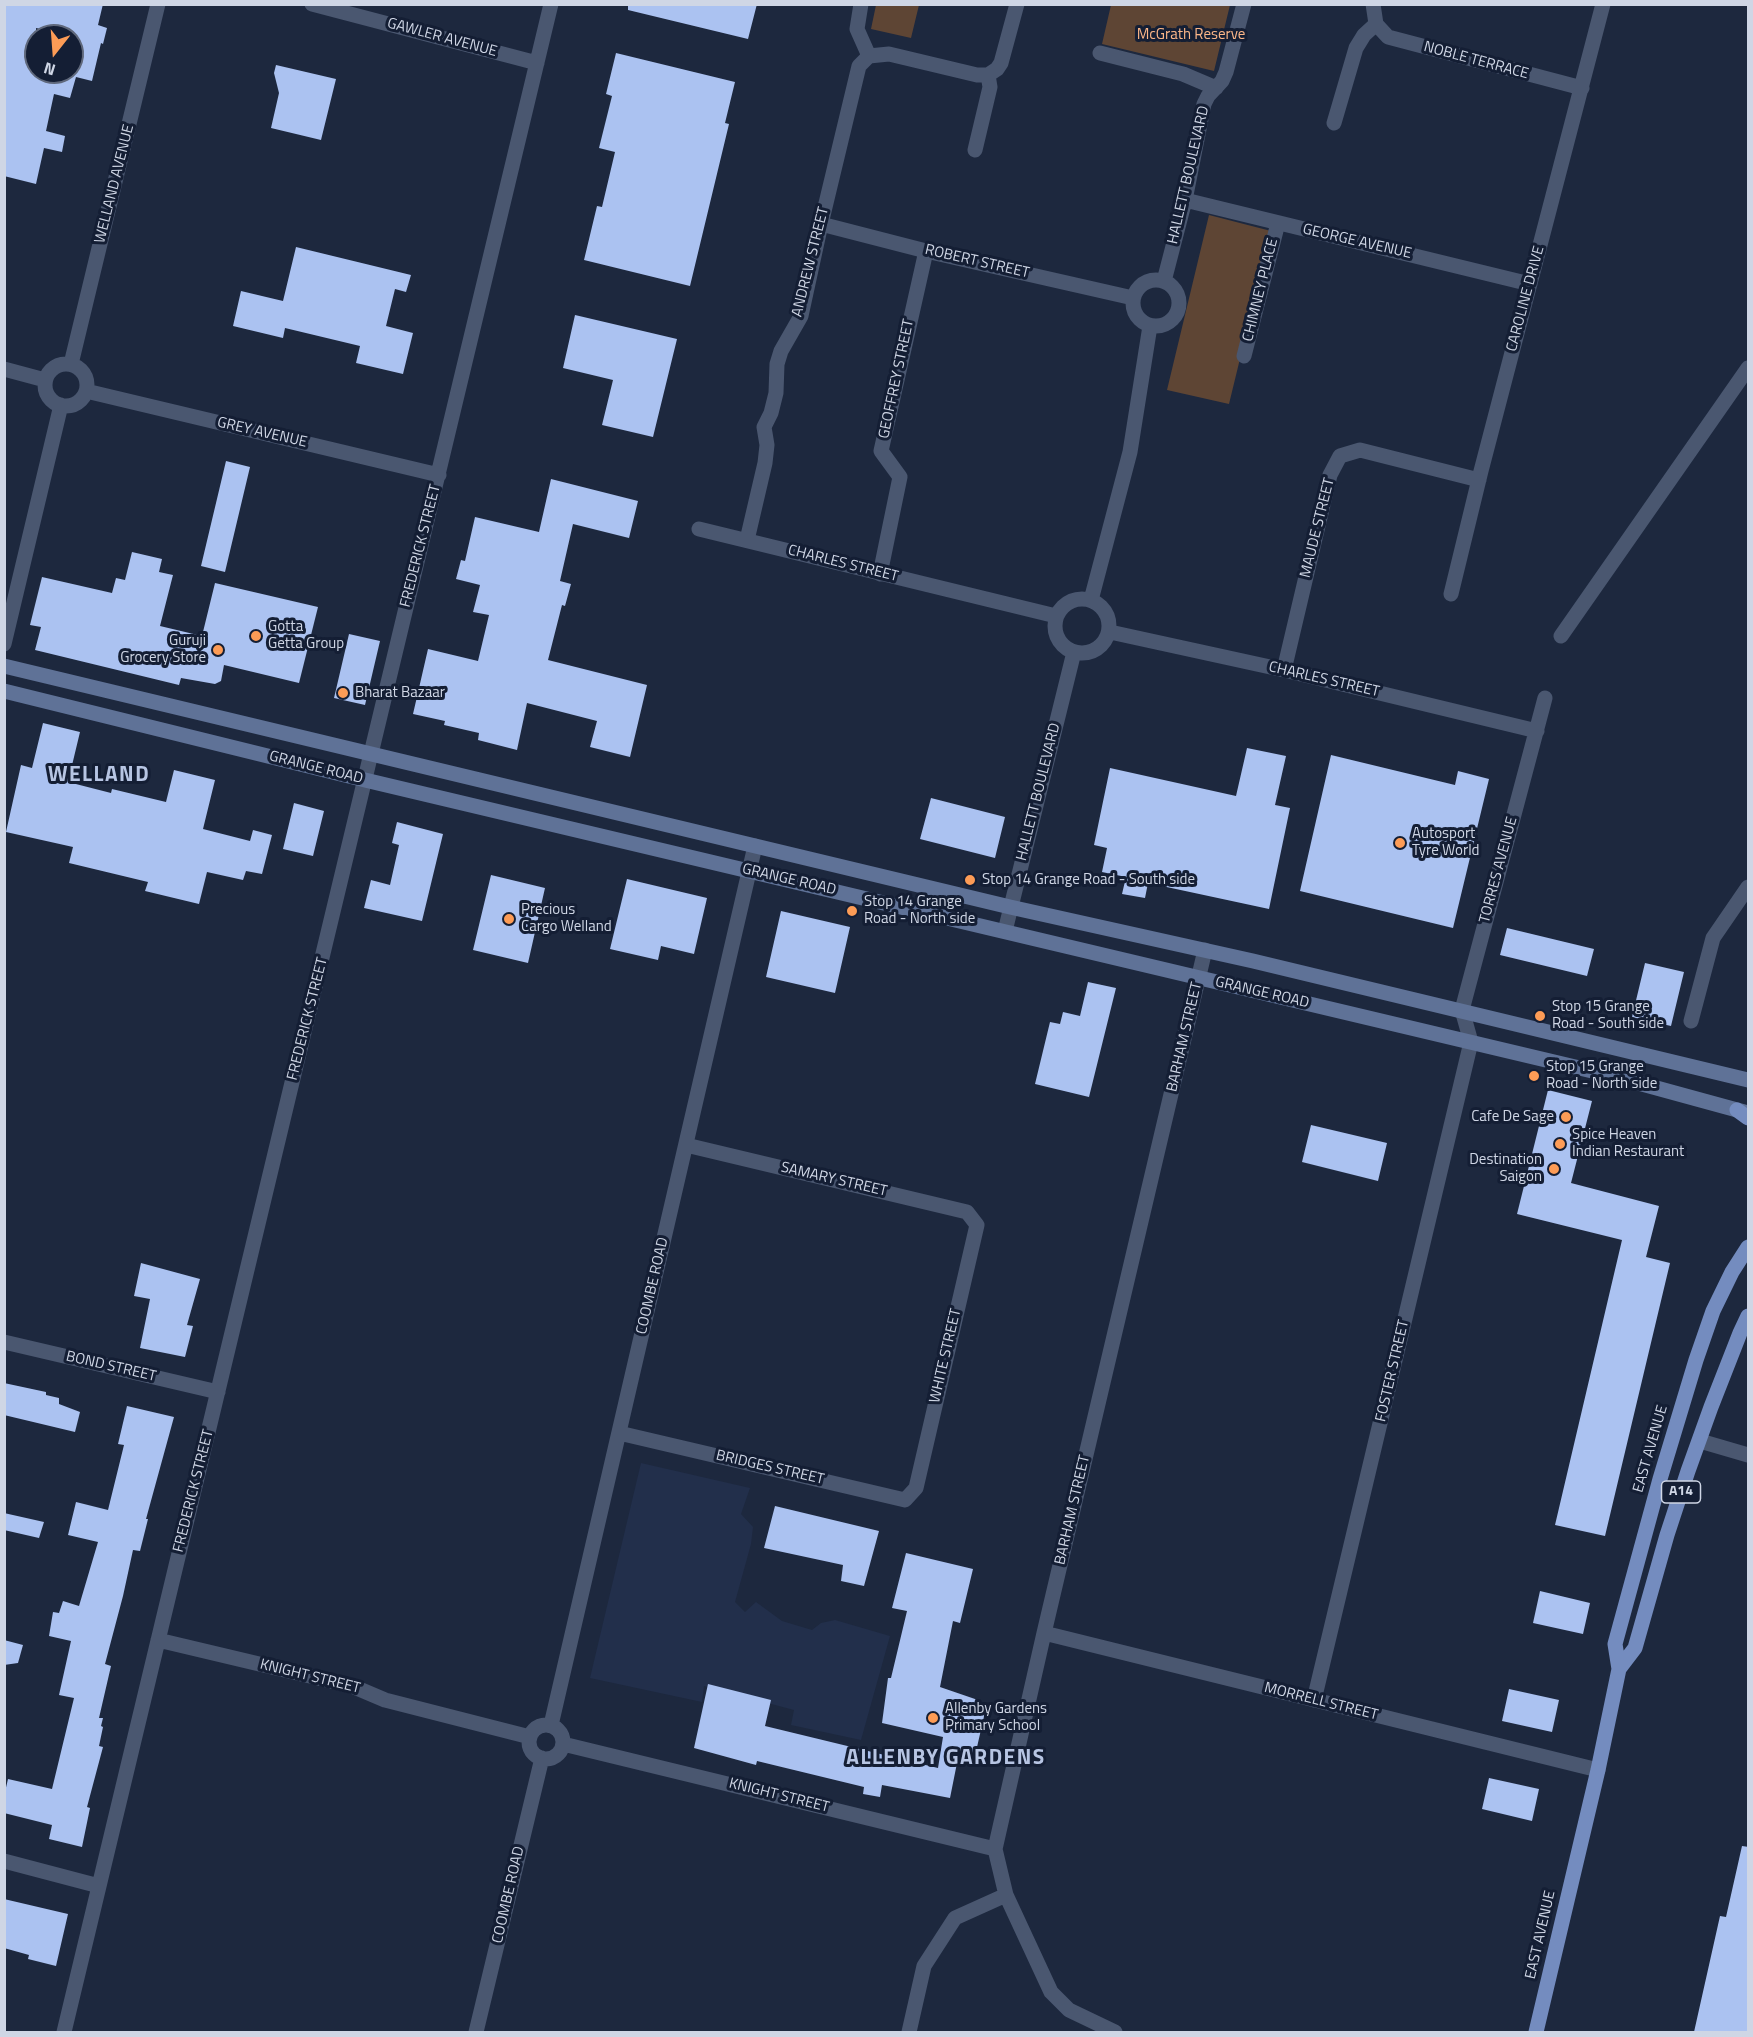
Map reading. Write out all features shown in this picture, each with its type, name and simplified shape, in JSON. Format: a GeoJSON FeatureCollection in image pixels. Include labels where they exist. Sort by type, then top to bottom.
{"type":"FeatureCollection","features":[{"type":"Feature","properties":{"kind":"main road","name":"GRANGE ROAD"},"geometry":{"type":"LineString","coordinates":[[4,666],[1010,907],[1462,1010],[1749,1080]]}},
{"type":"Feature","properties":{"kind":"main road","name":"GRANGE ROAD"},"geometry":{"type":"LineString","coordinates":[[4,692],[365,780],[1609,1075],[1745,1113]]}},
{"type":"Feature","properties":{"kind":"main road"},"geometry":{"type":"LineString","coordinates":[[1737,1265],[1749,1232]]}},
{"type":"Feature","properties":{"kind":"main road","name":"EAST AVENUE"},"geometry":{"type":"LineString","coordinates":[[1536,2032],[1598,1770],[1619,1669],[1615,1644],[1660,1479],[1696,1360],[1713,1311],[1749,1247]]}},
{"type":"Feature","properties":{"kind":"main road","name":"EAST AVENUE"},"geometry":{"type":"LineString","coordinates":[[1619,1669],[1635,1648],[1667,1534],[1740,1333],[1749,1316]]}},
{"type":"Feature","properties":{"kind":"street","name":"WELLAND AVENUE"},"geometry":{"type":"LineString","coordinates":[[71,364],[158,4]]}},
{"type":"Feature","properties":{"kind":"street","name":"GAWLER AVENUE"},"geometry":{"type":"LineString","coordinates":[[312,4],[537,63]]}},
{"type":"Feature","properties":{"kind":"street","name":"FREDERICK STREET"},"geometry":{"type":"LineString","coordinates":[[64,2032],[551,4]]}},
{"type":"Feature","properties":{"kind":"street"},"geometry":{"type":"LineString","coordinates":[[861,4],[857,29],[869,56],[889,54],[976,75],[988,75],[1001,63],[1017,4]]}},
{"type":"Feature","properties":{"kind":"street","name":"HALLETT BOULEVARD"},"geometry":{"type":"LineString","coordinates":[[1164,281],[1185,200],[1204,104],[1226,72],[1244,4]]}},
{"type":"Feature","properties":{"kind":"street"},"geometry":{"type":"LineString","coordinates":[[1334,123],[1356,48],[1364,35],[1376,24],[1372,4]]}},
{"type":"Feature","properties":{"kind":"street","name":"CAROLINE DRIVE"},"geometry":{"type":"LineString","coordinates":[[1451,594],[1603,4]]}},
{"type":"Feature","properties":{"kind":"street","name":"NOBLE TERRACE"},"geometry":{"type":"LineString","coordinates":[[1376,24],[1383,33],[1393,39],[1582,88]]}},
{"type":"Feature","properties":{"kind":"street"},"geometry":{"type":"LineString","coordinates":[[1100,53],[1183,74],[1216,88]]}},
{"type":"Feature","properties":{"kind":"street","name":"ANDREW STREET"},"geometry":{"type":"LineString","coordinates":[[747,540],[765,463],[767,445],[764,427],[771,413],[776,393],[780,351],[801,316],[857,72],[862,62],[869,56]]}},
{"type":"Feature","properties":{"kind":"street"},"geometry":{"type":"LineString","coordinates":[[975,150],[990,87],[988,75]]}},
{"type":"Feature","properties":{"kind":"street","name":"GEORGE AVENUE"},"geometry":{"type":"LineString","coordinates":[[1185,200],[1530,284]]}},
{"type":"Feature","properties":{"kind":"street","name":"ROBERT STREET"},"geometry":{"type":"LineString","coordinates":[[821,224],[926,251],[1133,298]]}},
{"type":"Feature","properties":{"kind":"street","name":"CHIMNEY PLACE"},"geometry":{"type":"LineString","coordinates":[[1244,357],[1278,224]]}},
{"type":"Feature","properties":{"kind":"street","name":"GEOFFREY STREET"},"geometry":{"type":"LineString","coordinates":[[880,574],[900,477],[882,450],[926,251]]}},
{"type":"Feature","properties":{"kind":"street"},"geometry":{"type":"LineString","coordinates":[[1154,280],[1164,281],[1173,288],[1179,298],[1178,310],[1172,320],[1162,326],[1150,326],[1140,320],[1134,310],[1133,298],[1145,283],[1154,280]]}},
{"type":"Feature","properties":{"kind":"street"},"geometry":{"type":"LineString","coordinates":[[1091,600],[1130,452],[1150,326]]}},
{"type":"Feature","properties":{"kind":"street"},"geometry":{"type":"LineString","coordinates":[[60,364],[71,364],[81,370],[87,380],[86,391],[80,400],[72,405],[61,405],[51,400],[45,391],[45,380],[51,370],[60,364]]}},
{"type":"Feature","properties":{"kind":"street"},"geometry":{"type":"LineString","coordinates":[[1562,636],[1749,368]]}},
{"type":"Feature","properties":{"kind":"street"},"geometry":{"type":"LineString","coordinates":[[4,369],[45,380]]}},
{"type":"Feature","properties":{"kind":"street","name":"GREY AVENUE"},"geometry":{"type":"LineString","coordinates":[[86,391],[439,475]]}},
{"type":"Feature","properties":{"kind":"street"},"geometry":{"type":"LineString","coordinates":[[4,644],[61,405]]}},
{"type":"Feature","properties":{"kind":"street","name":"MAUDE STREET"},"geometry":{"type":"LineString","coordinates":[[1284,670],[1330,475],[1340,456],[1360,450],[1479,480]]}},
{"type":"Feature","properties":{"kind":"street","name":"CHARLES STREET"},"geometry":{"type":"LineString","coordinates":[[699,529],[1056,616]]}},
{"type":"Feature","properties":{"kind":"street"},"geometry":{"type":"LineString","coordinates":[[1080,598],[1091,600],[1100,604],[1106,611],[1110,622],[1110,632],[1106,641],[1097,650],[1087,653],[1074,652],[1065,648],[1058,639],[1055,629],[1056,616],[1070,601],[1080,598]]}},
{"type":"Feature","properties":{"kind":"street","name":"CHARLES STREET"},"geometry":{"type":"LineString","coordinates":[[1110,632],[1284,670],[1537,731]]}},
{"type":"Feature","properties":{"kind":"street","name":"HALLETT BOULEVARD"},"geometry":{"type":"LineString","coordinates":[[1005,931],[1074,652]]}},
{"type":"Feature","properties":{"kind":"street","name":"TORRES AVENUE"},"geometry":{"type":"LineString","coordinates":[[1462,1010],[1545,698]]}},
{"type":"Feature","properties":{"kind":"street","name":"COOMBE ROAD"},"geometry":{"type":"LineString","coordinates":[[551,1725],[755,846]]}},
{"type":"Feature","properties":{"kind":"street"},"geometry":{"type":"LineString","coordinates":[[1691,1021],[1713,938],[1749,887]]}},
{"type":"Feature","properties":{"kind":"street","name":"BARHAM STREET"},"geometry":{"type":"LineString","coordinates":[[1006,1895],[995,1849],[1205,950]]}},
{"type":"Feature","properties":{"kind":"street"},"geometry":{"type":"LineString","coordinates":[[1462,1010],[1471,1042]]}},
{"type":"Feature","properties":{"kind":"street","name":"FOSTER STREET"},"geometry":{"type":"LineString","coordinates":[[1314,1700],[1471,1042]]}},
{"type":"Feature","properties":{"kind":"street","name":"SAMARY STREET"},"geometry":{"type":"LineString","coordinates":[[686,1145],[967,1212],[977,1225]]}},
{"type":"Feature","properties":{"kind":"street","name":"WHITE STREET"},"geometry":{"type":"LineString","coordinates":[[916,1488],[977,1225]]}},
{"type":"Feature","properties":{"kind":"street","name":"BOND STREET"},"geometry":{"type":"LineString","coordinates":[[4,1342],[218,1392]]}},
{"type":"Feature","properties":{"kind":"street","name":"BRIDGES STREET"},"geometry":{"type":"LineString","coordinates":[[619,1433],[905,1500],[916,1488]]}},
{"type":"Feature","properties":{"kind":"street"},"geometry":{"type":"LineString","coordinates":[[1700,1441],[1749,1455]]}},
{"type":"Feature","properties":{"kind":"street","name":"MORRELL STREET"},"geometry":{"type":"LineString","coordinates":[[1044,1633],[1598,1770]]}},
{"type":"Feature","properties":{"kind":"street","name":"KNIGHT STREET"},"geometry":{"type":"LineString","coordinates":[[158,1640],[352,1686],[385,1700],[530,1737]]}},
{"type":"Feature","properties":{"kind":"street"},"geometry":{"type":"LineString","coordinates":[[551,1725],[560,1732],[563,1744],[555,1757],[542,1758],[532,1751],[529,1745],[530,1737],[538,1726],[551,1725]]}},
{"type":"Feature","properties":{"kind":"street","name":"KNIGHT STREET"},"geometry":{"type":"LineString","coordinates":[[563,1744],[995,1849]]}},
{"type":"Feature","properties":{"kind":"street","name":"COOMBE ROAD"},"geometry":{"type":"LineString","coordinates":[[476,2032],[542,1758]]}},
{"type":"Feature","properties":{"kind":"street"},"geometry":{"type":"LineString","coordinates":[[4,1861],[99,1886]]}},
{"type":"Feature","properties":{"kind":"street"},"geometry":{"type":"LineString","coordinates":[[909,2032],[924,1966],[955,1918],[1006,1895],[1051,1992],[1068,2010],[1115,2032]]}},
{"type":"Feature","properties":{"kind":"shaded area"},"geometry":{"type":"Polygon","coordinates":[[[641,1463],[750,1488],[741,1514],[753,1527],[751,1544],[735,1602],[745,1612],[756,1602],[782,1621],[812,1630],[821,1623],[835,1620],[890,1636],[861,1740],[791,1725],[794,1710],[704,1686],[702,1702],[590,1678],[641,1463]]]}},
{"type":"Feature","properties":{"kind":"green space"},"geometry":{"type":"Polygon","coordinates":[[[876,5],[919,5],[911,38],[871,29],[876,5]]]}},
{"type":"Feature","properties":{"kind":"green space","name":"McGrath Reserve"},"geometry":{"type":"Polygon","coordinates":[[[1111,5],[1230,5],[1214,71],[1102,44],[1111,5]]]}},
{"type":"Feature","properties":{"kind":"green space"},"geometry":{"type":"Polygon","coordinates":[[[1209,215],[1271,231],[1229,404],[1167,390],[1209,215]]]}},
{"type":"Feature","properties":{"kind":"building"},"geometry":{"type":"Polygon","coordinates":[[[4,4],[103,4],[98,25],[107,28],[92,81],[84,79],[84,24],[24,24],[24,84],[74,84],[70,98],[54,94],[46,131],[65,136],[62,152],[44,148],[36,184],[4,176],[4,4]]]}},
{"type":"Feature","properties":{"kind":"building"},"geometry":{"type":"Polygon","coordinates":[[[628,4],[757,4],[748,39],[628,10],[628,4]]]}},
{"type":"Feature","properties":{"kind":"building"},"geometry":{"type":"Polygon","coordinates":[[[616,53],[735,82],[725,123],[729,124],[690,286],[584,260],[597,206],[602,207],[615,152],[599,148],[612,96],[606,94],[616,53]]]}},
{"type":"Feature","properties":{"kind":"building"},"geometry":{"type":"Polygon","coordinates":[[[276,65],[336,79],[321,140],[271,128],[279,93],[274,73],[276,65]]]}},
{"type":"Feature","properties":{"kind":"building"},"geometry":{"type":"Polygon","coordinates":[[[296,247],[411,275],[406,292],[395,289],[386,326],[413,333],[403,374],[356,363],[360,346],[285,328],[283,338],[233,326],[241,291],[283,301],[296,247]]]}},
{"type":"Feature","properties":{"kind":"building"},"geometry":{"type":"Polygon","coordinates":[[[575,315],[677,339],[653,437],[602,425],[613,380],[563,368],[575,315]]]}},
{"type":"Feature","properties":{"kind":"building"},"geometry":{"type":"Polygon","coordinates":[[[226,461],[250,467],[225,572],[201,566],[226,461]]]}},
{"type":"Feature","properties":{"kind":"building"},"geometry":{"type":"Polygon","coordinates":[[[551,479],[638,501],[629,538],[573,524],[560,581],[571,584],[565,606],[562,605],[548,660],[647,685],[630,757],[590,747],[597,721],[527,703],[517,750],[478,740],[479,733],[444,725],[445,721],[413,714],[428,649],[478,661],[489,615],[473,612],[480,585],[456,579],[461,560],[465,561],[475,517],[539,532],[551,479]]]}},
{"type":"Feature","properties":{"kind":"building"},"geometry":{"type":"Polygon","coordinates":[[[132,552],[162,559],[159,572],[173,575],[160,626],[202,636],[215,583],[318,607],[299,683],[224,665],[221,681],[215,684],[181,678],[179,685],[35,650],[41,627],[30,625],[42,577],[112,593],[116,578],[125,580],[132,552]]]}},
{"type":"Feature","properties":{"kind":"building"},"geometry":{"type":"Polygon","coordinates":[[[349,634],[380,641],[365,705],[334,698],[349,634]]]}},
{"type":"Feature","properties":{"kind":"building"},"geometry":{"type":"Polygon","coordinates":[[[43,723],[80,732],[68,782],[111,793],[112,789],[166,802],[174,770],[215,780],[203,829],[250,841],[253,830],[272,835],[262,874],[246,871],[243,880],[207,872],[199,904],[145,891],[148,882],[69,863],[73,847],[6,832],[21,765],[32,768],[43,723]]]}},
{"type":"Feature","properties":{"kind":"building"},"geometry":{"type":"Polygon","coordinates":[[[1247,748],[1286,756],[1275,805],[1290,808],[1269,909],[1148,883],[1145,898],[1122,894],[1126,877],[1102,872],[1107,848],[1094,845],[1110,768],[1236,796],[1247,748]]]}},
{"type":"Feature","properties":{"kind":"building"},"geometry":{"type":"Polygon","coordinates":[[[1331,755],[1455,785],[1458,771],[1489,779],[1453,928],[1300,891],[1331,755]]]}},
{"type":"Feature","properties":{"kind":"building"},"geometry":{"type":"Polygon","coordinates":[[[931,798],[1005,817],[995,858],[920,839],[931,798]]]}},
{"type":"Feature","properties":{"kind":"building"},"geometry":{"type":"Polygon","coordinates":[[[294,803],[324,811],[313,856],[283,849],[294,803]]]}},
{"type":"Feature","properties":{"kind":"building"},"geometry":{"type":"Polygon","coordinates":[[[397,822],[443,834],[422,921],[364,908],[371,880],[390,885],[399,845],[392,843],[397,822]]]}},
{"type":"Feature","properties":{"kind":"building","name":"Precious Cargo Welland"},"geometry":{"type":"Polygon","coordinates":[[[491,875],[545,888],[528,963],[473,950],[491,875]]]}},
{"type":"Feature","properties":{"kind":"building"},"geometry":{"type":"Polygon","coordinates":[[[627,879],[707,898],[694,954],[661,946],[658,960],[610,949],[627,879]]]}},
{"type":"Feature","properties":{"kind":"building"},"geometry":{"type":"Polygon","coordinates":[[[781,911],[850,927],[835,993],[766,977],[781,911]]]}},
{"type":"Feature","properties":{"kind":"building"},"geometry":{"type":"Polygon","coordinates":[[[1507,928],[1594,949],[1587,976],[1500,955],[1507,928]]]}},
{"type":"Feature","properties":{"kind":"building"},"geometry":{"type":"Polygon","coordinates":[[[1645,963],[1684,972],[1671,1026],[1632,1017],[1645,963]]]}},
{"type":"Feature","properties":{"kind":"building"},"geometry":{"type":"Polygon","coordinates":[[[1088,982],[1116,988],[1089,1097],[1035,1084],[1050,1022],[1060,1024],[1063,1012],[1080,1016],[1088,982]]]}},
{"type":"Feature","properties":{"kind":"building"},"geometry":{"type":"Polygon","coordinates":[[[1548,1090],[1592,1101],[1571,1183],[1659,1206],[1646,1257],[1670,1263],[1605,1536],[1555,1525],[1622,1240],[1517,1214],[1548,1090]]]}},
{"type":"Feature","properties":{"kind":"building"},"geometry":{"type":"Polygon","coordinates":[[[1311,1125],[1387,1143],[1378,1181],[1302,1162],[1311,1125]]]}},
{"type":"Feature","properties":{"kind":"building"},"geometry":{"type":"Polygon","coordinates":[[[141,1263],[200,1279],[187,1325],[193,1326],[185,1357],[140,1348],[150,1299],[134,1296],[141,1263]]]}},
{"type":"Feature","properties":{"kind":"building"},"geometry":{"type":"Polygon","coordinates":[[[4,1383],[46,1392],[46,1395],[59,1398],[59,1404],[80,1412],[75,1432],[4,1415],[4,1383]]]}},
{"type":"Feature","properties":{"kind":"building"},"geometry":{"type":"Polygon","coordinates":[[[127,1406],[174,1417],[146,1519],[148,1519],[140,1551],[133,1550],[105,1664],[111,1666],[99,1718],[103,1718],[99,1746],[103,1747],[87,1807],[90,1808],[82,1847],[49,1839],[52,1825],[4,1813],[4,1796],[8,1779],[52,1789],[74,1698],[59,1695],[71,1641],[49,1636],[53,1612],[59,1613],[63,1601],[79,1606],[98,1542],[68,1535],[76,1502],[108,1510],[124,1445],[118,1444],[127,1406]]]}},
{"type":"Feature","properties":{"kind":"building"},"geometry":{"type":"Polygon","coordinates":[[[775,1506],[879,1531],[864,1586],[841,1581],[843,1565],[764,1548],[775,1506]]]}},
{"type":"Feature","properties":{"kind":"building"},"geometry":{"type":"Polygon","coordinates":[[[4,1513],[44,1522],[39,1538],[4,1530],[4,1513]]]}},
{"type":"Feature","properties":{"kind":"building"},"geometry":{"type":"Polygon","coordinates":[[[906,1553],[973,1569],[960,1623],[953,1621],[940,1687],[975,1699],[985,1712],[975,1756],[959,1753],[950,1798],[882,1785],[880,1797],[863,1794],[864,1787],[757,1761],[756,1765],[694,1748],[708,1684],[771,1700],[765,1726],[938,1768],[943,1737],[882,1723],[888,1678],[891,1678],[907,1611],[892,1608],[906,1553]]]}},
{"type":"Feature","properties":{"kind":"building"},"geometry":{"type":"Polygon","coordinates":[[[1540,1591],[1590,1603],[1583,1634],[1533,1623],[1540,1591]]]}},
{"type":"Feature","properties":{"kind":"building"},"geometry":{"type":"Polygon","coordinates":[[[4,1640],[23,1645],[18,1663],[4,1665],[4,1640]]]}},
{"type":"Feature","properties":{"kind":"building"},"geometry":{"type":"Polygon","coordinates":[[[1509,1689],[1559,1700],[1552,1732],[1502,1721],[1509,1689]]]}},
{"type":"Feature","properties":{"kind":"building"},"geometry":{"type":"Polygon","coordinates":[[[1489,1778],[1539,1789],[1532,1821],[1482,1809],[1489,1778]]]}},
{"type":"Feature","properties":{"kind":"building"},"geometry":{"type":"Polygon","coordinates":[[[1742,1846],[1749,1847],[1749,2032],[1694,2032],[1720,1916],[1726,1917],[1742,1846]]]}},
{"type":"Feature","properties":{"kind":"building"},"geometry":{"type":"Polygon","coordinates":[[[4,1899],[68,1914],[56,1966],[28,1959],[29,1955],[4,1948],[4,1899]]]}},
{"type":"Feature","properties":{"kind":"place","name":"Gotta Getta Group"},"geometry":{"type":"Point","coordinates":[256,636]}},
{"type":"Feature","properties":{"kind":"place","name":"Guruji Grocery Store"},"geometry":{"type":"Point","coordinates":[218,650]}},
{"type":"Feature","properties":{"kind":"place","name":"Bharat Bazaar"},"geometry":{"type":"Point","coordinates":[343,693]}},
{"type":"Feature","properties":{"kind":"place","name":"Autosport Tyre World"},"geometry":{"type":"Point","coordinates":[1400,843]}},
{"type":"Feature","properties":{"kind":"place","name":"Stop 14 Grange Road - South side"},"geometry":{"type":"Point","coordinates":[970,880]}},
{"type":"Feature","properties":{"kind":"place","name":"Stop 14 Grange Road - North side"},"geometry":{"type":"Point","coordinates":[852,911]}},
{"type":"Feature","properties":{"kind":"place","name":"Precious Cargo Welland"},"geometry":{"type":"Point","coordinates":[509,919]}},
{"type":"Feature","properties":{"kind":"place","name":"Stop 15 Grange Road - South side"},"geometry":{"type":"Point","coordinates":[1540,1016]}},
{"type":"Feature","properties":{"kind":"place","name":"Stop 15 Grange Road - North side"},"geometry":{"type":"Point","coordinates":[1534,1076]}},
{"type":"Feature","properties":{"kind":"place","name":"Cafe De Sage"},"geometry":{"type":"Point","coordinates":[1566,1117]}},
{"type":"Feature","properties":{"kind":"place","name":"Spice Heaven Indian Restaurant"},"geometry":{"type":"Point","coordinates":[1560,1144]}},
{"type":"Feature","properties":{"kind":"place","name":"Destination Saigon"},"geometry":{"type":"Point","coordinates":[1554,1169]}},
{"type":"Feature","properties":{"kind":"place","name":"Allenby Gardens Primary School"},"geometry":{"type":"Point","coordinates":[933,1718]}},
{"type":"Feature","properties":{"kind":"district","name":"WELLAND"},"geometry":{"type":"Point","coordinates":[99,776]}},
{"type":"Feature","properties":{"kind":"district","name":"ALLENBY GARDENS"},"geometry":{"type":"Point","coordinates":[946,1759]}}]}
